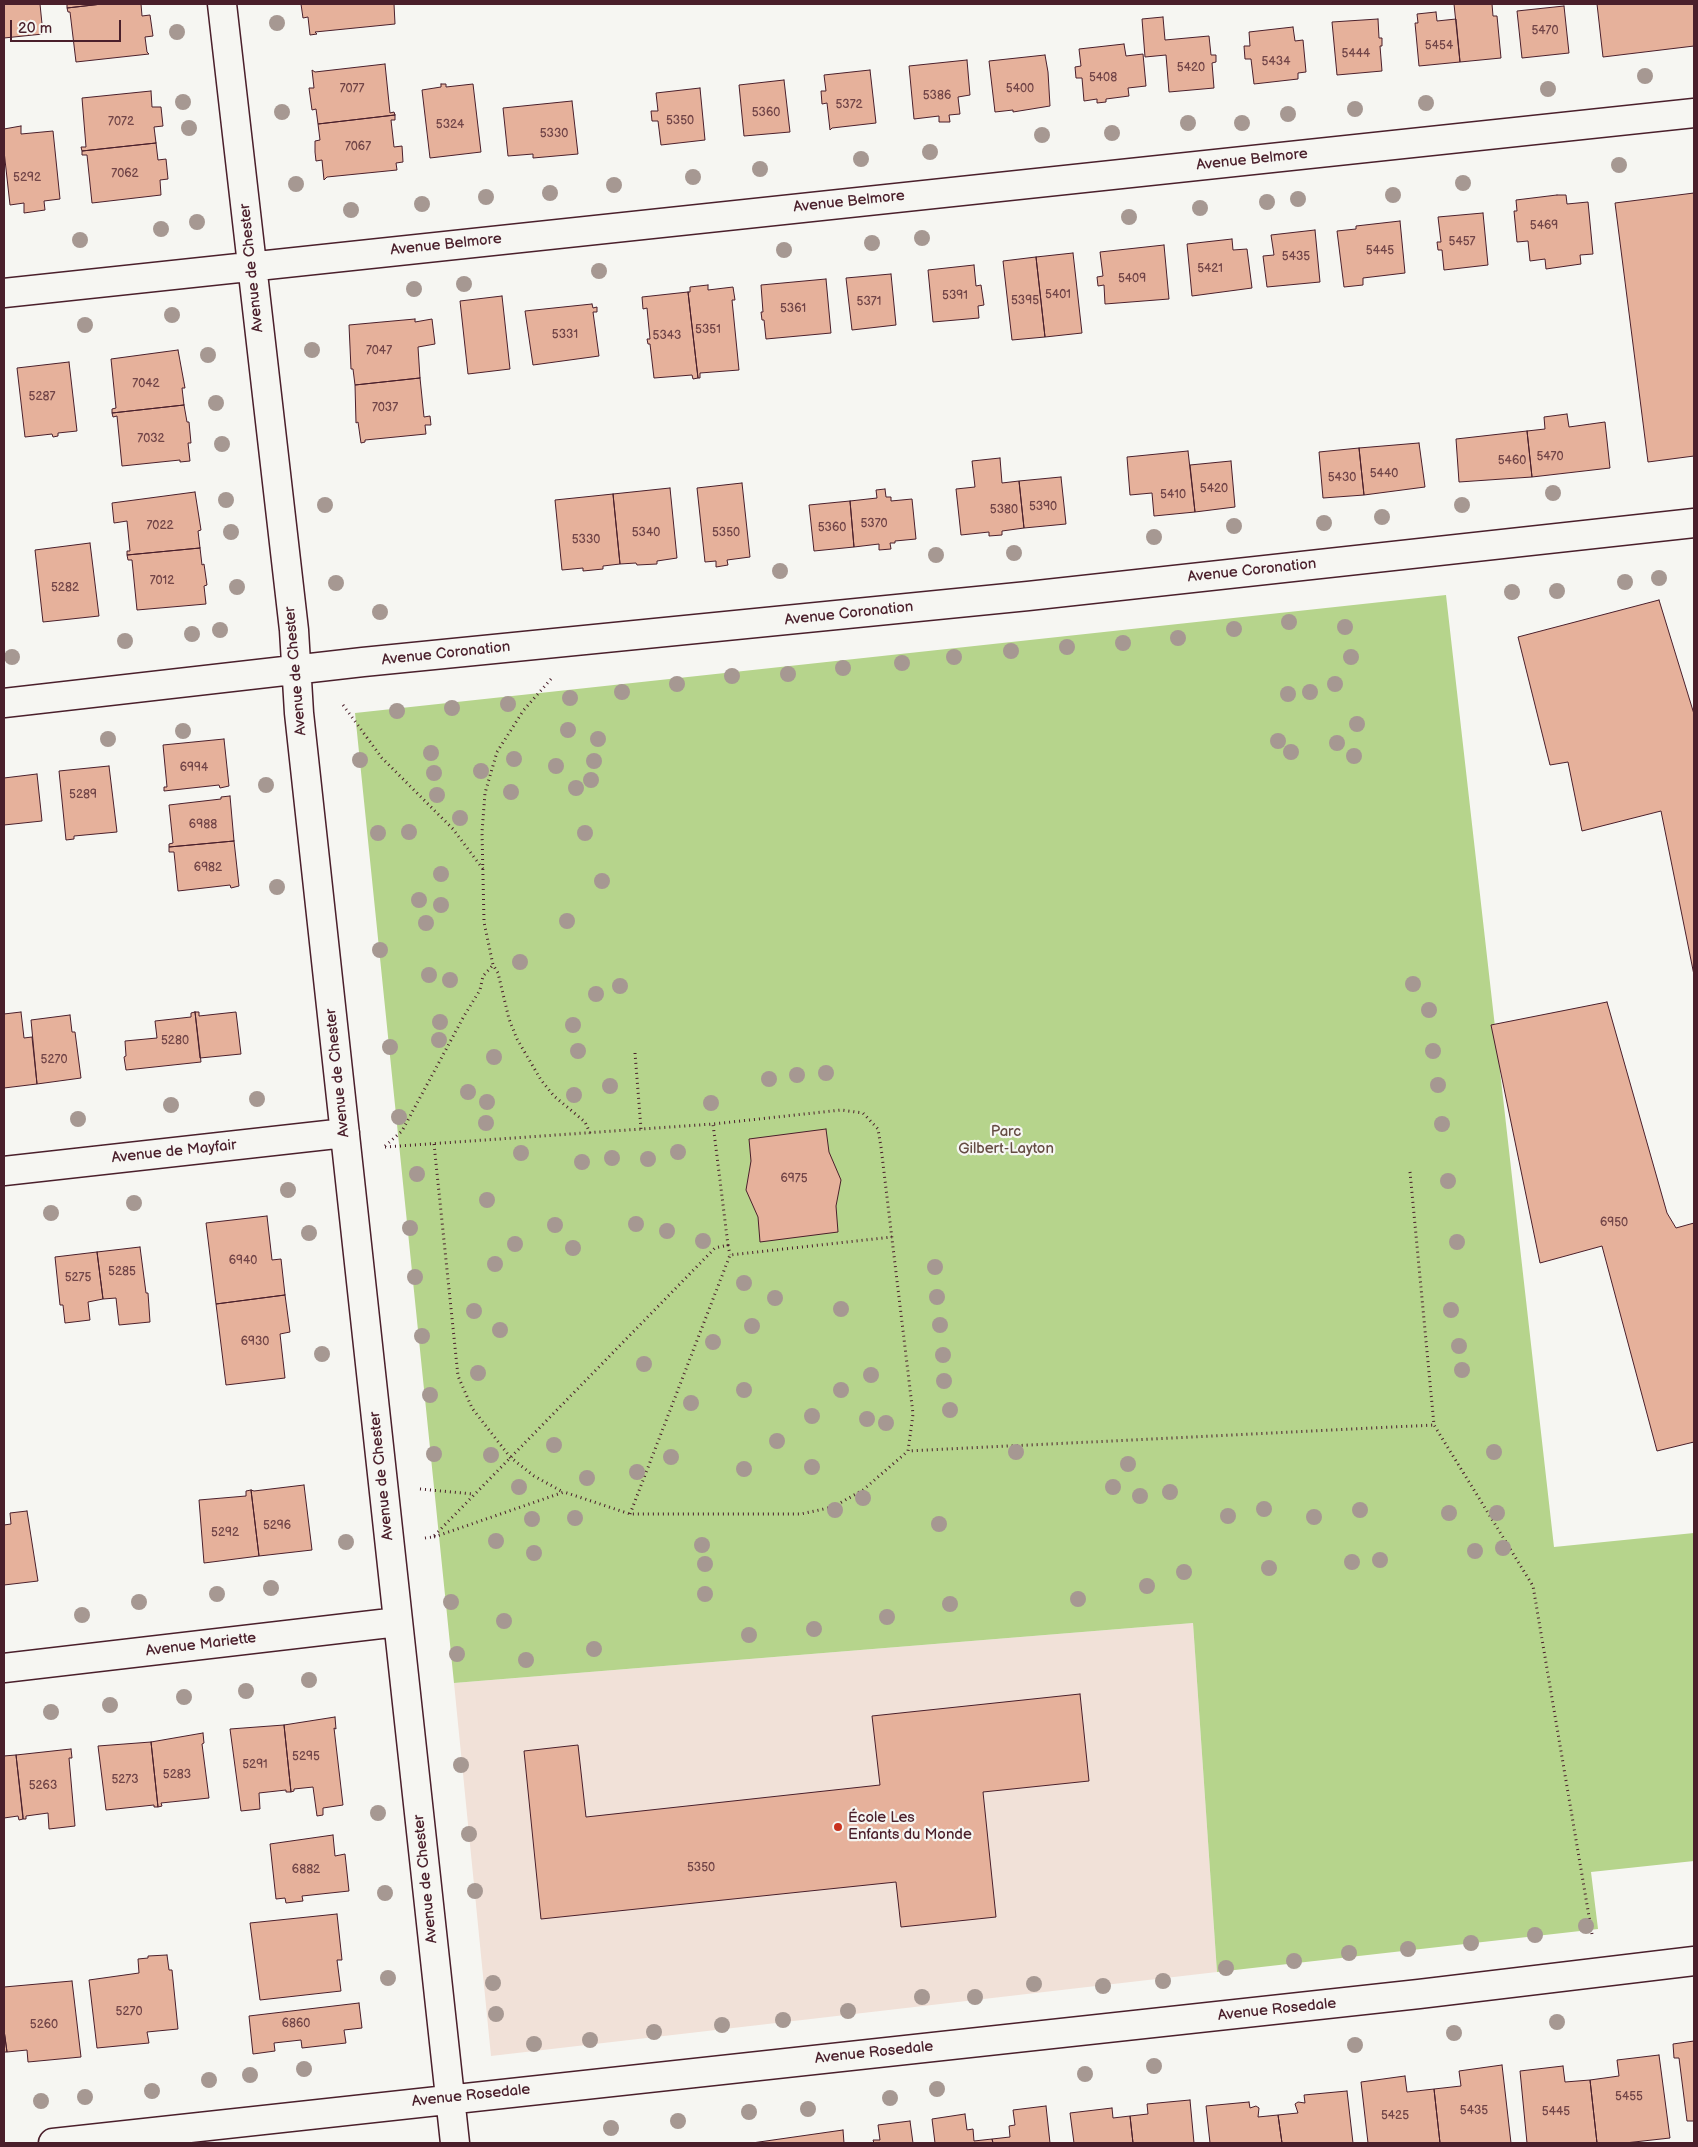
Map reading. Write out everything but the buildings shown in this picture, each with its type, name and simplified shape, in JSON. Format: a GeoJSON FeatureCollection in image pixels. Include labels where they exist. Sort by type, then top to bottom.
{"type":"FeatureCollection","features":[{"type":"Feature","properties":{"kind":"street","name":"Avenue de Chester"},"geometry":{"type":"LineString","coordinates":[[222,4],[297,670],[299,714],[455,2143]]}},
{"type":"Feature","properties":{"kind":"street","name":"Avenue Belmore"},"geometry":{"type":"LineString","coordinates":[[4,293],[251,265],[1694,113]]}},
{"type":"Feature","properties":{"kind":"street","name":"Avenue Coronation"},"geometry":{"type":"LineString","coordinates":[[4,703],[363,662],[1037,595],[1694,523]]}},
{"type":"Feature","properties":{"kind":"street","name":"Avenue de Mayfair"},"geometry":{"type":"LineString","coordinates":[[4,1171],[345,1133]]}},
{"type":"Feature","properties":{"kind":"street","name":"Avenue Mariette"},"geometry":{"type":"LineString","coordinates":[[4,1668],[398,1622]]}},
{"type":"Feature","properties":{"kind":"street","name":"Avenue Rosedale"},"geometry":{"type":"LineString","coordinates":[[53,2143],[450,2098],[1138,2025],[1694,1962]]}},
{"type":"Feature","properties":{"kind":"path"},"geometry":{"type":"LineString","coordinates":[[551,679],[524,711],[497,752],[485,794],[482,832],[484,922],[492,965],[498,973],[509,1019],[529,1062],[554,1096],[585,1122],[590,1132]]}},
{"type":"Feature","properties":{"kind":"path"},"geometry":{"type":"LineString","coordinates":[[343,705],[382,758],[453,829],[483,869]]}},
{"type":"Feature","properties":{"kind":"path"},"geometry":{"type":"LineString","coordinates":[[492,965],[483,976],[480,990],[402,1131],[385,1147],[713,1124],[841,1110],[863,1113],[878,1129],[913,1414],[908,1451]]}},
{"type":"Feature","properties":{"kind":"path"},"geometry":{"type":"LineString","coordinates":[[635,1053],[641,1129]]}},
{"type":"Feature","properties":{"kind":"path"},"geometry":{"type":"LineString","coordinates":[[630,1514],[730,1255],[713,1124]]}},
{"type":"Feature","properties":{"kind":"path"},"geometry":{"type":"LineString","coordinates":[[434,1144],[458,1376],[472,1408],[510,1457],[534,1476],[564,1492],[630,1514],[801,1514],[833,1507],[862,1490],[908,1451],[1434,1425]]}},
{"type":"Feature","properties":{"kind":"path"},"geometry":{"type":"LineString","coordinates":[[1410,1172],[1434,1425],[1533,1586],[1592,1934]]}},
{"type":"Feature","properties":{"kind":"path"},"geometry":{"type":"LineString","coordinates":[[730,1255],[892,1237]]}},
{"type":"Feature","properties":{"kind":"path"},"geometry":{"type":"LineString","coordinates":[[433,1537],[715,1248],[728,1245]]}},
{"type":"Feature","properties":{"kind":"path"},"geometry":{"type":"LineString","coordinates":[[420,1489],[474,1494]]}},
{"type":"Feature","properties":{"kind":"path"},"geometry":{"type":"LineString","coordinates":[[425,1538],[433,1537],[564,1492]]}},
{"type":"Feature","properties":{"kind":"shaded area","name":"École Les Enfants du Monde"},"geometry":{"type":"Polygon","coordinates":[[[1193,1623],[1217,1972],[491,2056],[454,1683],[1193,1623]]]}},
{"type":"Feature","properties":{"kind":"green space","name":"Parc Gilbert-Layton"},"geometry":{"type":"Polygon","coordinates":[[[1446,595],[1554,1547],[1694,1533],[1694,1861],[1591,1872],[1598,1929],[1217,1972],[1193,1623],[454,1683],[355,713],[1446,595]]]}},
{"type":"Feature","properties":{"kind":"place","name":"École Les Enfants du Monde"},"geometry":{"type":"Point","coordinates":[838,1827]}}]}
